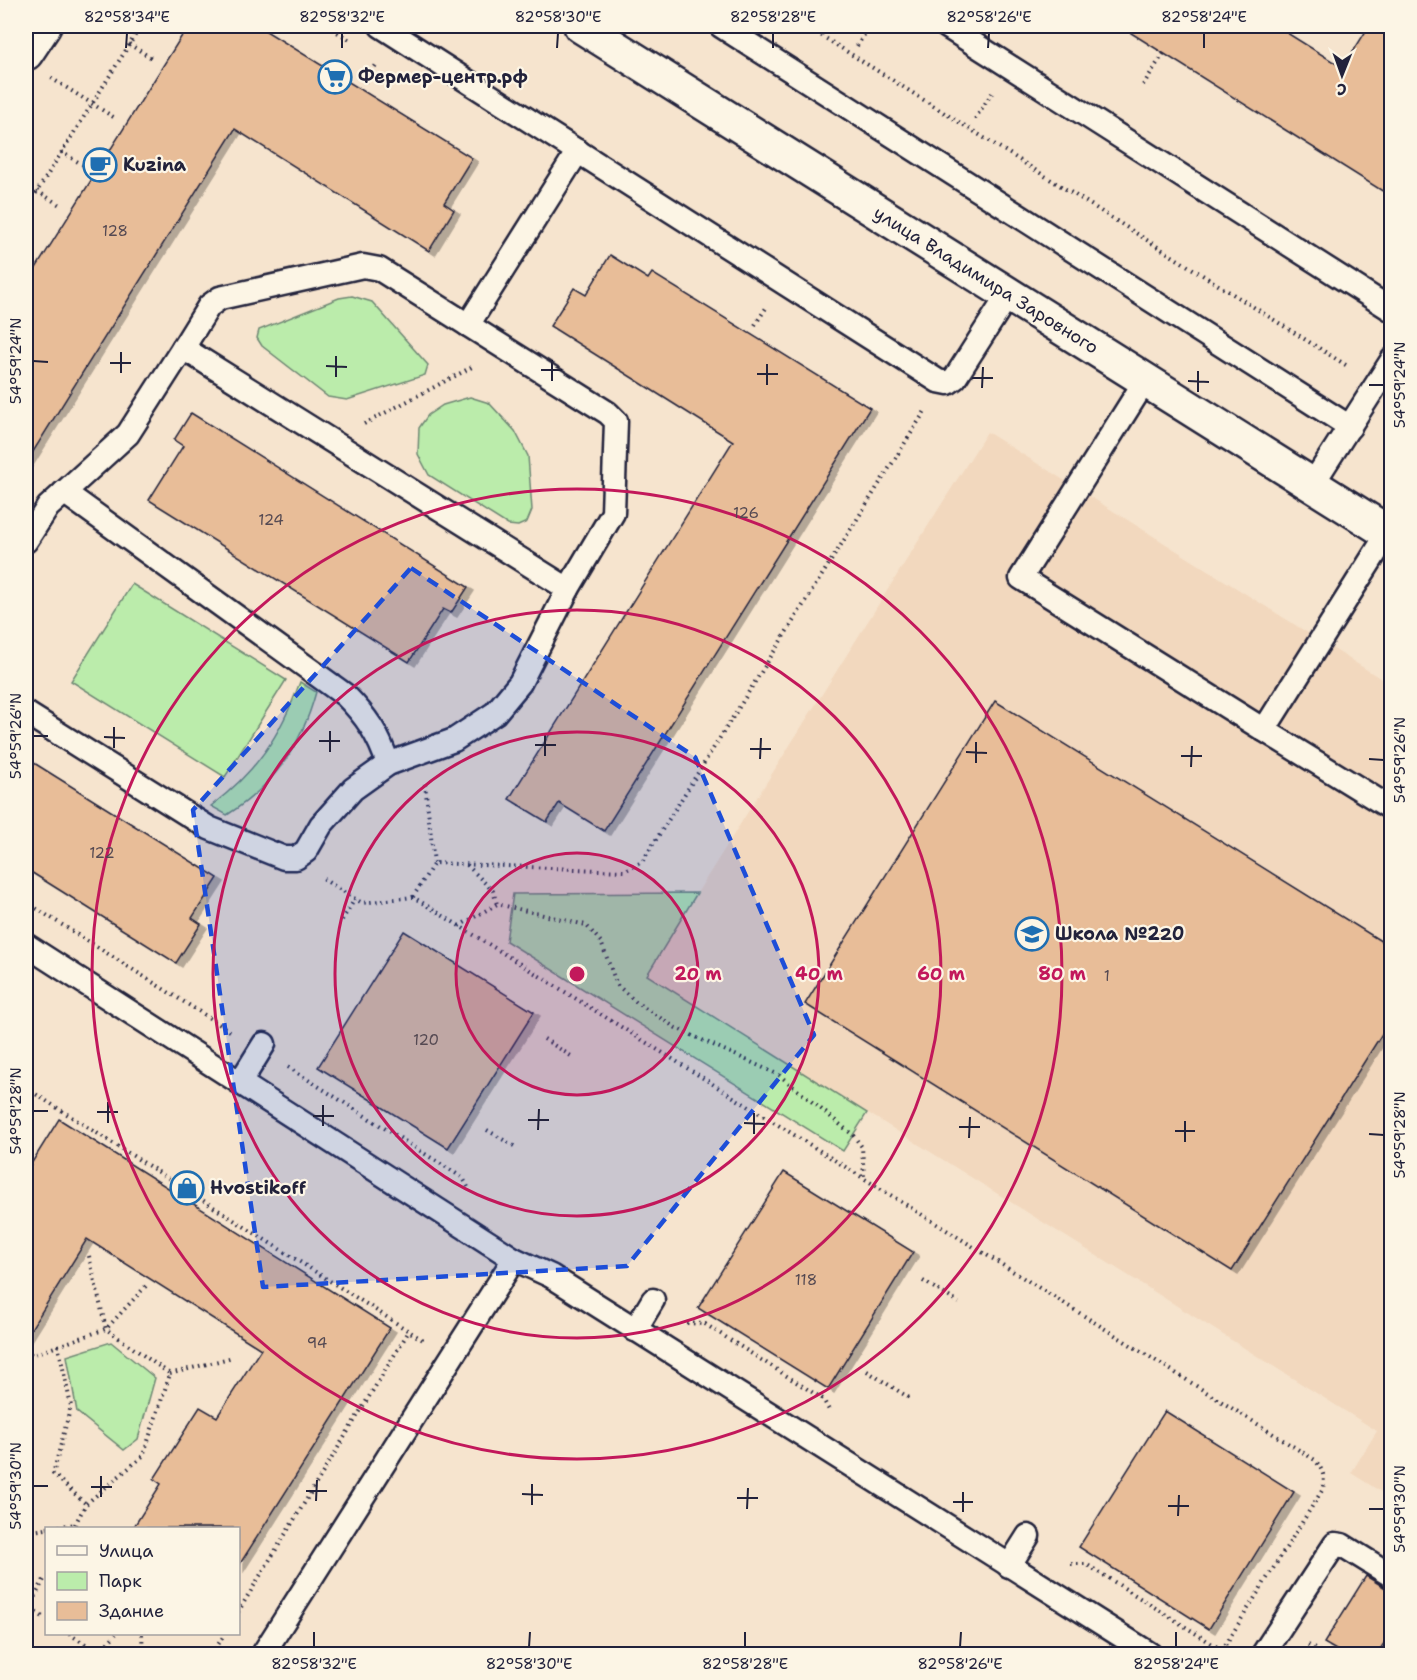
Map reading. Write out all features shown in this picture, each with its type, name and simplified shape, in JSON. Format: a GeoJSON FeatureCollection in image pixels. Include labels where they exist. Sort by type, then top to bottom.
{"type":"FeatureCollection","features":[{"type":"Feature","properties":{"kind":"street"},"geometry":{"type":"LineString","coordinates":[[35,63],[44,26]]}},
{"type":"Feature","properties":{"kind":"street","name":"улица Владимира Заровного"},"geometry":{"type":"LineString","coordinates":[[581,26],[1390,534]]}},
{"type":"Feature","properties":{"kind":"lane"},"geometry":{"type":"LineString","coordinates":[[381,26],[943,382],[948,383],[955,378],[1008,295]]}},
{"type":"Feature","properties":{"kind":"lane"},"geometry":{"type":"LineString","coordinates":[[721,26],[1350,427]]}},
{"type":"Feature","properties":{"kind":"lane"},"geometry":{"type":"LineString","coordinates":[[958,29],[1392,309]]}},
{"type":"Feature","properties":{"kind":"lane"},"geometry":{"type":"LineString","coordinates":[[468,325],[578,152]]}},
{"type":"Feature","properties":{"kind":"lane"},"geometry":{"type":"LineString","coordinates":[[26,713],[208,828],[290,858],[296,858],[306,851],[321,825],[353,789],[388,764],[454,740],[495,713],[520,684],[568,589],[613,513],[618,430],[616,421],[608,413],[379,269],[363,266],[220,298],[209,306],[128,434],[48,507],[29,528]]}},
{"type":"Feature","properties":{"kind":"lane"},"geometry":{"type":"LineString","coordinates":[[183,348],[568,589]]}},
{"type":"Feature","properties":{"kind":"lane"},"geometry":{"type":"LineString","coordinates":[[1312,485],[1392,360]]}},
{"type":"Feature","properties":{"kind":"lane"},"geometry":{"type":"LineString","coordinates":[[1145,381],[1021,578],[1392,809]]}},
{"type":"Feature","properties":{"kind":"lane"},"geometry":{"type":"LineString","coordinates":[[64,492],[345,695],[367,717],[380,740],[388,764]]}},
{"type":"Feature","properties":{"kind":"lane"},"geometry":{"type":"LineString","coordinates":[[1264,730],[1390,534]]}},
{"type":"Feature","properties":{"kind":"lane"},"geometry":{"type":"LineString","coordinates":[[26,945],[241,1081],[514,1259],[551,1276],[1150,1654]]}},
{"type":"Feature","properties":{"kind":"lane"},"geometry":{"type":"LineString","coordinates":[[241,1081],[264,1044]]}},
{"type":"Feature","properties":{"kind":"lane"},"geometry":{"type":"LineString","coordinates":[[264,1654],[514,1259]]}},
{"type":"Feature","properties":{"kind":"lane"},"geometry":{"type":"LineString","coordinates":[[635,1330],[653,1300]]}},
{"type":"Feature","properties":{"kind":"lane"},"geometry":{"type":"LineString","coordinates":[[1009,1566],[1028,1536]]}},
{"type":"Feature","properties":{"kind":"lane"},"geometry":{"type":"LineString","coordinates":[[1264,1654],[1335,1544],[1342,1545],[1392,1576]]}},
{"type":"Feature","properties":{"kind":"path"},"geometry":{"type":"LineString","coordinates":[[26,208],[141,26]]}},
{"type":"Feature","properties":{"kind":"path"},"geometry":{"type":"LineString","coordinates":[[806,26],[1376,384]]}},
{"type":"Feature","properties":{"kind":"path"},"geometry":{"type":"LineString","coordinates":[[857,46],[870,26]]}},
{"type":"Feature","properties":{"kind":"path"},"geometry":{"type":"LineString","coordinates":[[129,44],[153,59]]}},
{"type":"Feature","properties":{"kind":"path"},"geometry":{"type":"LineString","coordinates":[[1143,85],[1164,53]]}},
{"type":"Feature","properties":{"kind":"path"},"geometry":{"type":"LineString","coordinates":[[366,82],[380,58]]}},
{"type":"Feature","properties":{"kind":"path"},"geometry":{"type":"LineString","coordinates":[[35,63],[115,118]]}},
{"type":"Feature","properties":{"kind":"path"},"geometry":{"type":"LineString","coordinates":[[975,119],[984,105]]}},
{"type":"Feature","properties":{"kind":"path"},"geometry":{"type":"LineString","coordinates":[[61,152],[85,166]]}},
{"type":"Feature","properties":{"kind":"path"},"geometry":{"type":"LineString","coordinates":[[37,191],[60,205]]}},
{"type":"Feature","properties":{"kind":"path"},"geometry":{"type":"LineString","coordinates":[[26,242],[33,247]]}},
{"type":"Feature","properties":{"kind":"path"},"geometry":{"type":"LineString","coordinates":[[755,325],[770,302]]}},
{"type":"Feature","properties":{"kind":"path"},"geometry":{"type":"LineString","coordinates":[[331,441],[507,349]]}},
{"type":"Feature","properties":{"kind":"path"},"geometry":{"type":"LineString","coordinates":[[434,864],[624,871],[642,862],[943,382]]}},
{"type":"Feature","properties":{"kind":"path"},"geometry":{"type":"LineString","coordinates":[[413,897],[434,864],[421,752]]}},
{"type":"Feature","properties":{"kind":"path"},"geometry":{"type":"LineString","coordinates":[[290,858],[355,899],[369,903],[413,897],[1315,1460],[1322,1469],[1325,1480],[1323,1489],[1222,1650]]}},
{"type":"Feature","properties":{"kind":"path"},"geometry":{"type":"LineString","coordinates":[[467,865],[493,891],[497,904]]}},
{"type":"Feature","properties":{"kind":"path"},"geometry":{"type":"LineString","coordinates":[[342,920],[355,899]]}},
{"type":"Feature","properties":{"kind":"path"},"geometry":{"type":"LineString","coordinates":[[459,926],[497,904],[586,925],[602,942],[617,985],[637,1003],[676,1028],[779,1075],[853,1135],[862,1147],[864,1178]]}},
{"type":"Feature","properties":{"kind":"path"},"geometry":{"type":"LineString","coordinates":[[543,1040],[571,1056]]}},
{"type":"Feature","properties":{"kind":"path"},"geometry":{"type":"LineString","coordinates":[[26,1088],[452,1358]]}},
{"type":"Feature","properties":{"kind":"path"},"geometry":{"type":"LineString","coordinates":[[487,1130],[514,1146]]}},
{"type":"Feature","properties":{"kind":"path"},"geometry":{"type":"LineString","coordinates":[[89,1256],[105,1329],[170,1374],[233,1357]]}},
{"type":"Feature","properties":{"kind":"path"},"geometry":{"type":"LineString","coordinates":[[923,1281],[959,1303]]}},
{"type":"Feature","properties":{"kind":"path"},"geometry":{"type":"LineString","coordinates":[[26,1349],[32,1355],[105,1329],[146,1286]]}},
{"type":"Feature","properties":{"kind":"path"},"geometry":{"type":"LineString","coordinates":[[676,1322],[705,1324],[823,1399],[835,1421]]}},
{"type":"Feature","properties":{"kind":"path"},"geometry":{"type":"LineString","coordinates":[[240,1609],[409,1331]]}},
{"type":"Feature","properties":{"kind":"path"},"geometry":{"type":"LineString","coordinates":[[58,1345],[71,1406],[52,1473],[86,1504]]}},
{"type":"Feature","properties":{"kind":"path"},"geometry":{"type":"LineString","coordinates":[[867,1371],[911,1399]]}},
{"type":"Feature","properties":{"kind":"path"},"geometry":{"type":"LineString","coordinates":[[74,1526],[86,1504],[143,1456],[170,1374]]}},
{"type":"Feature","properties":{"kind":"path"},"geometry":{"type":"LineString","coordinates":[[26,1532],[45,1528]]}},
{"type":"Feature","properties":{"kind":"path"},"geometry":{"type":"LineString","coordinates":[[1063,1564],[1086,1564],[1222,1650],[1264,1654]]}},
{"type":"Feature","properties":{"kind":"path"},"geometry":{"type":"LineString","coordinates":[[26,1613],[27,1607],[45,1578]]}},
{"type":"Feature","properties":{"kind":"path"},"geometry":{"type":"LineString","coordinates":[[26,1587],[35,1597]]}},
{"type":"Feature","properties":{"kind":"path"},"geometry":{"type":"LineString","coordinates":[[27,1607],[45,1618]]}},
{"type":"Feature","properties":{"kind":"path"},"geometry":{"type":"LineString","coordinates":[[71,1635],[101,1653],[115,1635]]}},
{"type":"Feature","properties":{"kind":"path"},"geometry":{"type":"LineString","coordinates":[[142,1635],[143,1654]]}},
{"type":"Feature","properties":{"kind":"path"},"geometry":{"type":"LineString","coordinates":[[212,1654],[224,1635]]}},
{"type":"Feature","properties":{"kind":"highlighted area"},"geometry":{"type":"Polygon","coordinates":[[[411,568],[695,757],[814,1035],[627,1266],[263,1287],[193,810],[411,568]]]}},
{"type":"Feature","properties":{"kind":"shaded area","name":"Школа №220"},"geometry":{"type":"Polygon","coordinates":[[[987,432],[1391,685],[1391,1498],[1351,1473],[1377,1431],[646,974],[987,432]]]}},
{"type":"Feature","properties":{"kind":"green space"},"geometry":{"type":"Polygon","coordinates":[[[352,296],[372,302],[428,365],[425,375],[347,400],[328,397],[262,346],[257,338],[259,330],[339,298],[352,296]]]}},
{"type":"Feature","properties":{"kind":"green space"},"geometry":{"type":"Polygon","coordinates":[[[470,397],[489,403],[515,431],[528,456],[532,510],[527,522],[518,526],[508,525],[429,475],[418,454],[419,428],[428,415],[443,405],[470,397]]]}},
{"type":"Feature","properties":{"kind":"green space"},"geometry":{"type":"Polygon","coordinates":[[[132,584],[286,680],[225,777],[71,681],[132,584]]]}},
{"type":"Feature","properties":{"kind":"green space"},"geometry":{"type":"Polygon","coordinates":[[[300,682],[316,692],[302,730],[283,763],[259,791],[227,815],[211,806],[242,779],[265,751],[284,719],[300,682]]]}},
{"type":"Feature","properties":{"kind":"green space"},"geometry":{"type":"Polygon","coordinates":[[[697,893],[647,975],[867,1113],[843,1151],[506,941],[513,894],[697,893]]]}},
{"type":"Feature","properties":{"kind":"green space"},"geometry":{"type":"Polygon","coordinates":[[[111,1342],[155,1378],[138,1439],[124,1450],[77,1412],[67,1356],[111,1342]]]}},
{"type":"Feature","properties":{"kind":"building"},"geometry":{"type":"Polygon","coordinates":[[[188,26],[258,26],[472,158],[444,203],[454,210],[429,251],[235,129],[26,463],[26,284],[188,26]]]}},
{"type":"Feature","properties":{"kind":"building"},"geometry":{"type":"Polygon","coordinates":[[[1120,26],[1276,26],[1343,68],[1369,26],[1392,26],[1392,197],[1120,26]]]}},
{"type":"Feature","properties":{"kind":"building"},"geometry":{"type":"Polygon","coordinates":[[[610,255],[648,279],[652,273],[870,408],[604,831],[559,803],[547,822],[509,799],[733,441],[550,326],[574,288],[586,295],[610,255]]]}},
{"type":"Feature","properties":{"kind":"building"},"geometry":{"type":"Polygon","coordinates":[[[191,413],[468,587],[451,613],[443,609],[409,662],[149,500],[183,446],[174,440],[191,413]]]}},
{"type":"Feature","properties":{"kind":"building"},"geometry":{"type":"Polygon","coordinates":[[[995,701],[1392,948],[1392,1018],[1232,1271],[805,1004],[995,701]]]}},
{"type":"Feature","properties":{"kind":"building"},"geometry":{"type":"Polygon","coordinates":[[[26,758],[218,878],[192,918],[201,924],[176,963],[26,869],[26,758]]]}},
{"type":"Feature","properties":{"kind":"building"},"geometry":{"type":"Polygon","coordinates":[[[404,931],[534,1012],[448,1148],[318,1067],[404,931]]]}},
{"type":"Feature","properties":{"kind":"building"},"geometry":{"type":"Polygon","coordinates":[[[59,1119],[390,1328],[240,1564],[240,1527],[134,1527],[161,1484],[154,1479],[200,1407],[217,1417],[261,1349],[87,1239],[26,1337],[26,1172],[59,1119]]]}},
{"type":"Feature","properties":{"kind":"building"},"geometry":{"type":"Polygon","coordinates":[[[784,1172],[913,1252],[828,1389],[698,1308],[784,1172]]]}},
{"type":"Feature","properties":{"kind":"building"},"geometry":{"type":"Polygon","coordinates":[[[1165,1411],[1294,1492],[1209,1629],[1079,1547],[1165,1411]]]}},
{"type":"Feature","properties":{"kind":"building"},"geometry":{"type":"Polygon","coordinates":[[[1366,1576],[1392,1592],[1392,1631],[1377,1654],[1343,1654],[1324,1643],[1366,1576]]]}},
{"type":"Feature","properties":{"kind":"place","name":"Фермер-центр.рф"},"geometry":{"type":"Point","coordinates":[335,77]}},
{"type":"Feature","properties":{"kind":"place","name":"Kuzina"},"geometry":{"type":"Point","coordinates":[100,165]}},
{"type":"Feature","properties":{"kind":"place","name":"Школа №220"},"geometry":{"type":"Point","coordinates":[1032,934]}},
{"type":"Feature","properties":{"kind":"place","name":"Hvostikoff"},"geometry":{"type":"Point","coordinates":[187,1188]}}]}
